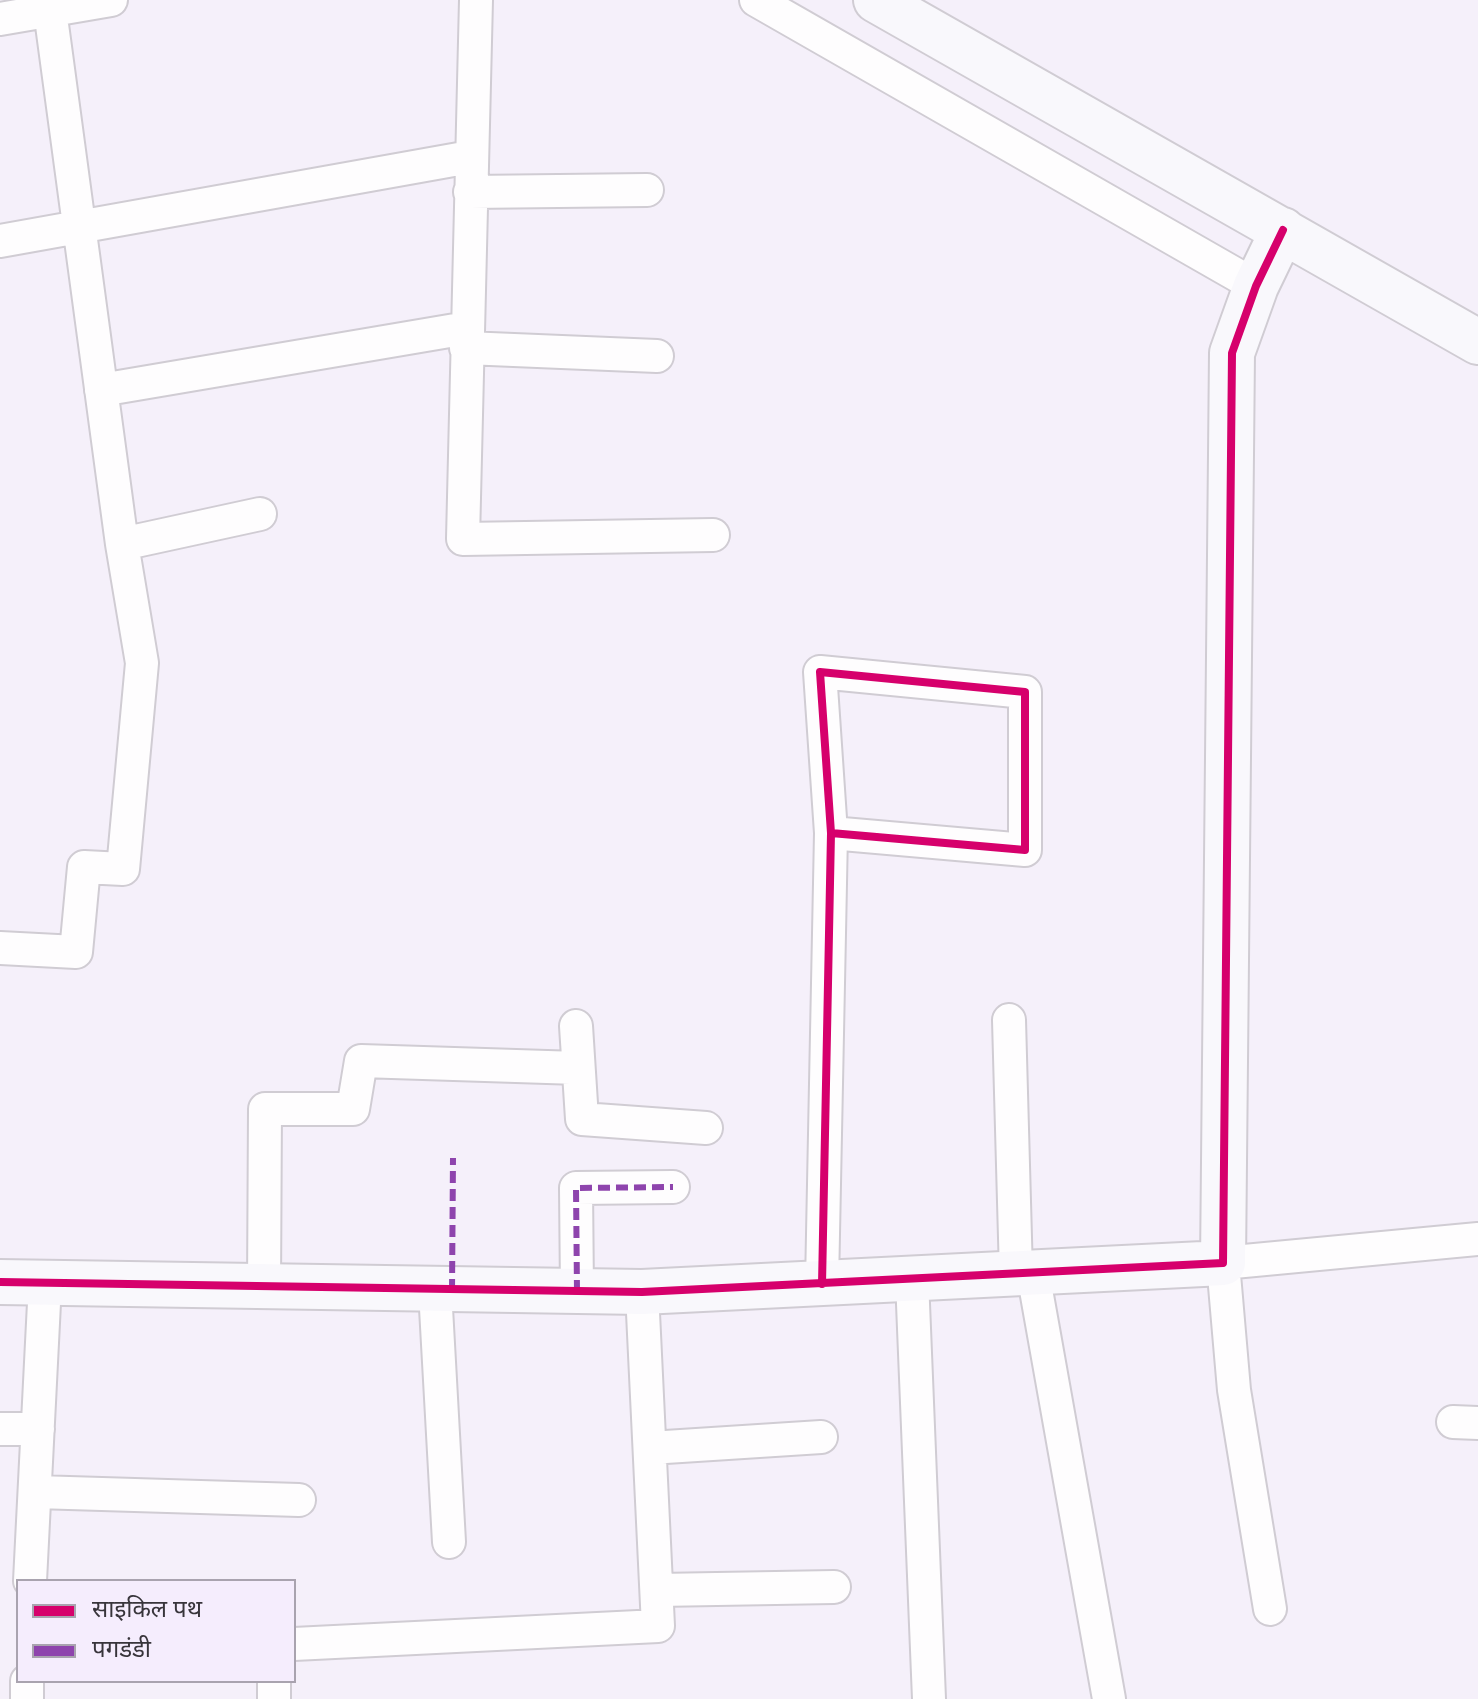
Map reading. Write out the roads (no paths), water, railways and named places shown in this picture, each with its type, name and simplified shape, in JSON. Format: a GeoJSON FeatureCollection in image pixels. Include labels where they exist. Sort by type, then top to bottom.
{"type":"FeatureCollection","features":[{"type":"Feature","properties":{"kind":"street"},"geometry":{"type":"LineString","coordinates":[[0,19],[111,0]]}},
{"type":"Feature","properties":{"kind":"street"},"geometry":{"type":"LineString","coordinates":[[476,0],[463,539],[713,535]]}},
{"type":"Feature","properties":{"kind":"street"},"geometry":{"type":"LineString","coordinates":[[756,0],[1256,286]]}},
{"type":"Feature","properties":{"kind":"street"},"geometry":{"type":"LineString","coordinates":[[876,0],[1478,342]]}},
{"type":"Feature","properties":{"kind":"street"},"geometry":{"type":"LineString","coordinates":[[0,948],[76,952],[84,867],[123,869],[142,663],[122,544],[50,10]]}},
{"type":"Feature","properties":{"kind":"street"},"geometry":{"type":"LineString","coordinates":[[0,241],[470,157]]}},
{"type":"Feature","properties":{"kind":"street"},"geometry":{"type":"LineString","coordinates":[[470,192],[647,190]]}},
{"type":"Feature","properties":{"kind":"street"},"geometry":{"type":"LineString","coordinates":[[1270,1609],[1234,1390],[1223,1263],[1232,353],[1256,286],[1283,230]]}},
{"type":"Feature","properties":{"kind":"street"},"geometry":{"type":"LineString","coordinates":[[101,390],[467,338],[657,356]]}},
{"type":"Feature","properties":{"kind":"street"},"geometry":{"type":"LineString","coordinates":[[122,544],[260,514]]}},
{"type":"Feature","properties":{"kind":"street"},"geometry":{"type":"LineString","coordinates":[[822,1284],[831,833],[820,672],[1025,692],[1025,850],[831,833]]}},
{"type":"Feature","properties":{"kind":"street"},"geometry":{"type":"LineString","coordinates":[[1009,1020],[1024,1274],[1109,1699]]}},
{"type":"Feature","properties":{"kind":"street"},"geometry":{"type":"LineString","coordinates":[[576,1026],[582,1119],[706,1128]]}},
{"type":"Feature","properties":{"kind":"street"},"geometry":{"type":"LineString","coordinates":[[264,1287],[265,1109],[353,1109],[361,1061],[578,1068]]}},
{"type":"Feature","properties":{"kind":"street"},"geometry":{"type":"LineString","coordinates":[[577,1292],[576,1188],[673,1187]]}},
{"type":"Feature","properties":{"kind":"street"},"geometry":{"type":"LineString","coordinates":[[0,1282],[642,1292],[1223,1263],[1478,1239]]}},
{"type":"Feature","properties":{"kind":"street"},"geometry":{"type":"LineString","coordinates":[[912,1279],[929,1699]]}},
{"type":"Feature","properties":{"kind":"street"},"geometry":{"type":"LineString","coordinates":[[30,1579],[45,1283]]}},
{"type":"Feature","properties":{"kind":"street"},"geometry":{"type":"LineString","coordinates":[[435,1290],[449,1542]]}},
{"type":"Feature","properties":{"kind":"street"},"geometry":{"type":"LineString","coordinates":[[296,1644],[658,1626],[642,1292]]}},
{"type":"Feature","properties":{"kind":"street"},"geometry":{"type":"LineString","coordinates":[[0,1429],[38,1429]]}},
{"type":"Feature","properties":{"kind":"street"},"geometry":{"type":"LineString","coordinates":[[650,1448],[821,1437]]}},
{"type":"Feature","properties":{"kind":"street"},"geometry":{"type":"LineString","coordinates":[[36,1492],[299,1500]]}},
{"type":"Feature","properties":{"kind":"street"},"geometry":{"type":"LineString","coordinates":[[658,1590],[834,1587]]}}]}
